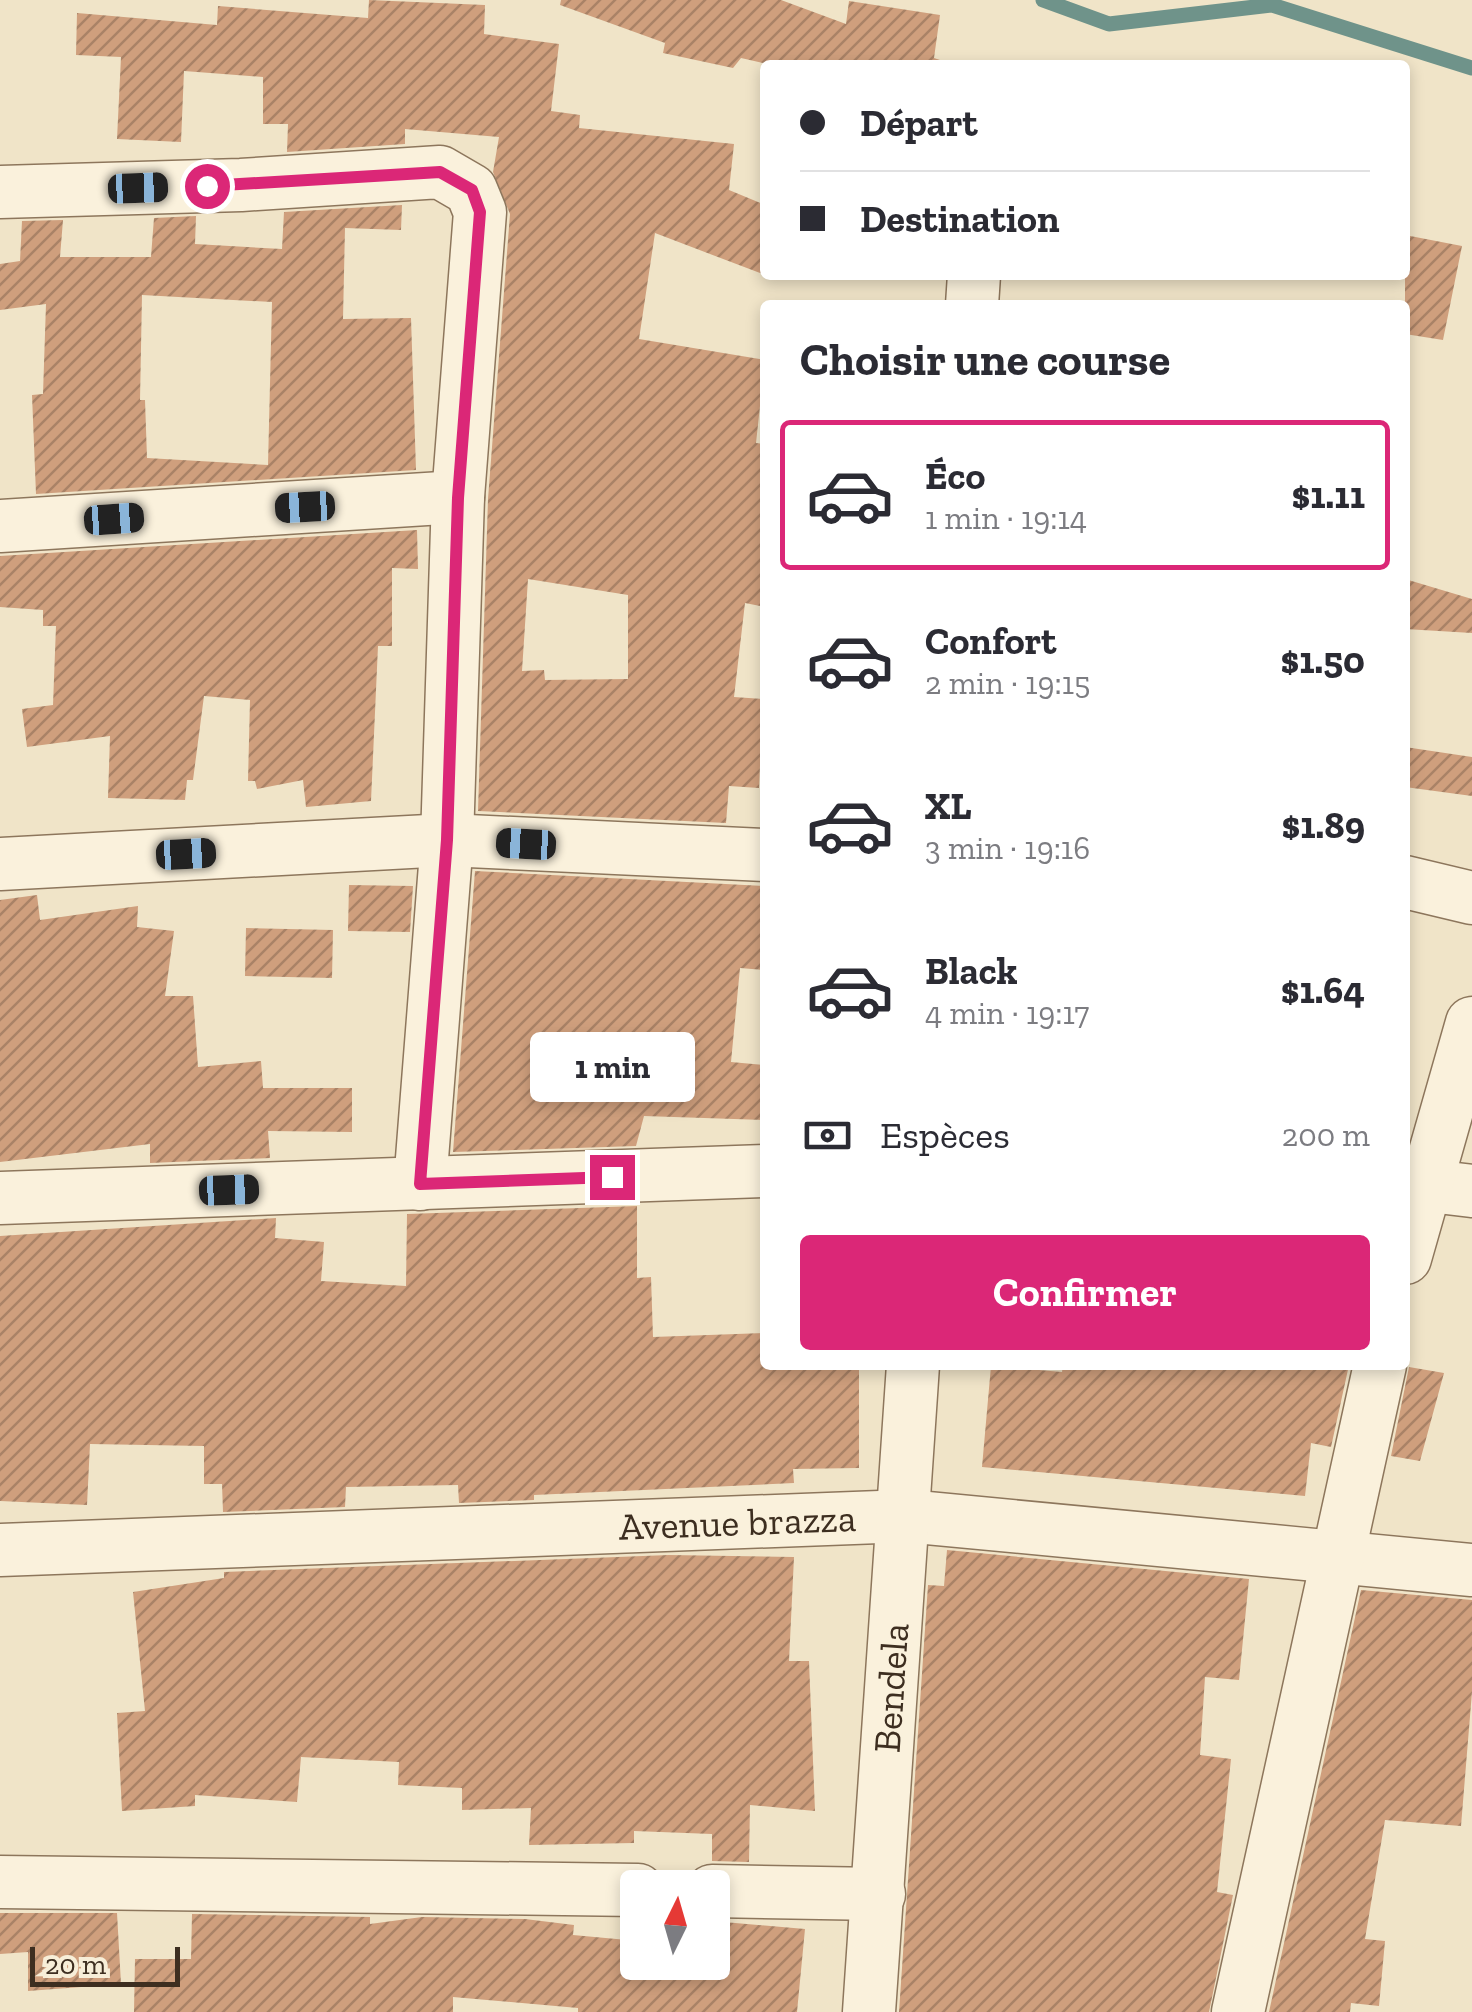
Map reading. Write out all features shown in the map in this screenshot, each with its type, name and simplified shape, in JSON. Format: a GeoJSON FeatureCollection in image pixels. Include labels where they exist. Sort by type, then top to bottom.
{"type":"FeatureCollection","features":[{"type":"Feature","properties":{"kind":"street"},"geometry":{"type":"LineString","coordinates":[[0,192],[242,185],[440,172],[472,190],[480,212],[458,498],[447,840],[420,1184]]}},
{"type":"Feature","properties":{"kind":"street"},"geometry":{"type":"LineString","coordinates":[[0,526],[458,498]]}},
{"type":"Feature","properties":{"kind":"street"},"geometry":{"type":"LineString","coordinates":[[0,864],[447,840],[760,855]]}},
{"type":"Feature","properties":{"kind":"street"},"geometry":{"type":"LineString","coordinates":[[1410,883],[1472,898]]}},
{"type":"Feature","properties":{"kind":"street"},"geometry":{"type":"LineString","coordinates":[[1410,1245],[1433,1186],[1472,1023]]}},
{"type":"Feature","properties":{"kind":"street"},"geometry":{"type":"LineString","coordinates":[[0,1198],[760,1171]]}},
{"type":"Feature","properties":{"kind":"street","name":"Bendela"},"geometry":{"type":"LineString","coordinates":[[869,2012],[914,1370]]}},
{"type":"Feature","properties":{"kind":"street"},"geometry":{"type":"LineString","coordinates":[[1238,2012],[1379,1370]]}},
{"type":"Feature","properties":{"kind":"street","name":"Avenue brazza"},"geometry":{"type":"LineString","coordinates":[[0,1550],[906,1516],[1472,1570]]}},
{"type":"Feature","properties":{"kind":"street"},"geometry":{"type":"LineString","coordinates":[[0,1882],[620,1890]]}},
{"type":"Feature","properties":{"kind":"street"},"geometry":{"type":"LineString","coordinates":[[730,1891],[879,1894]]}},
{"type":"Feature","properties":{"kind":"building"},"geometry":{"type":"Polygon","coordinates":[[[369,0],[485,5],[484,34],[559,44],[551,111],[580,115],[579,128],[734,144],[729,190],[760,203],[760,273],[655,233],[639,339],[760,359],[756,443],[760,443],[760,606],[745,603],[734,697],[760,699],[759,788],[729,786],[726,823],[478,811],[488,499],[510,214],[493,172],[499,137],[405,129],[405,144],[287,152],[288,124],[263,124],[263,77],[184,71],[181,142],[117,139],[121,57],[76,55],[77,13],[217,25],[218,6],[368,18],[369,0]],[[528,579],[522,671],[544,670],[545,680],[628,679],[628,595],[528,579]]]}},
{"type":"Feature","properties":{"kind":"building"},"geometry":{"type":"Polygon","coordinates":[[[561,0],[781,0],[846,24],[849,1],[940,15],[934,58],[940,60],[760,62],[741,58],[733,68],[663,53],[665,43],[560,5],[561,0]]]}},
{"type":"Feature","properties":{"kind":"building"},"geometry":{"type":"Polygon","coordinates":[[[402,205],[401,230],[345,228],[343,319],[411,318],[416,470],[36,494],[32,395],[43,394],[46,304],[0,310],[0,264],[20,261],[22,221],[63,220],[60,257],[151,257],[154,218],[196,216],[195,244],[282,249],[284,212],[402,205]],[[142,295],[140,400],[145,400],[147,458],[268,465],[272,302],[142,295]]]}},
{"type":"Feature","properties":{"kind":"building"},"geometry":{"type":"Polygon","coordinates":[[[1410,236],[1462,246],[1443,340],[1410,335],[1410,300],[1405,300],[1405,280],[1410,280],[1410,236]]]}},
{"type":"Feature","properties":{"kind":"building"},"geometry":{"type":"Polygon","coordinates":[[[417,530],[418,569],[392,568],[392,646],[378,646],[371,801],[306,807],[303,780],[257,789],[255,781],[248,781],[250,700],[204,696],[193,780],[187,780],[185,800],[108,798],[110,736],[27,747],[22,709],[53,705],[56,626],[43,626],[43,610],[0,607],[0,556],[417,530]]]}},
{"type":"Feature","properties":{"kind":"building"},"geometry":{"type":"Polygon","coordinates":[[[1410,580],[1472,599],[1472,633],[1410,629],[1410,580]]]}},
{"type":"Feature","properties":{"kind":"building"},"geometry":{"type":"Polygon","coordinates":[[[1410,748],[1472,757],[1472,796],[1410,788],[1410,748]]]}},
{"type":"Feature","properties":{"kind":"building"},"geometry":{"type":"Polygon","coordinates":[[[475,871],[760,886],[760,970],[740,968],[731,1062],[760,1065],[760,1120],[644,1116],[636,1146],[453,1152],[475,871]]]}},
{"type":"Feature","properties":{"kind":"building"},"geometry":{"type":"Polygon","coordinates":[[[349,885],[413,886],[410,932],[348,931],[349,885]]]}},
{"type":"Feature","properties":{"kind":"building"},"geometry":{"type":"Polygon","coordinates":[[[37,895],[40,920],[138,906],[137,927],[174,931],[165,996],[193,996],[198,1067],[261,1061],[263,1088],[352,1088],[352,1132],[268,1131],[270,1158],[150,1163],[150,1144],[0,1162],[0,900],[37,895]]]}},
{"type":"Feature","properties":{"kind":"building"},"geometry":{"type":"Polygon","coordinates":[[[246,928],[333,930],[332,978],[245,976],[246,928]]]}},
{"type":"Feature","properties":{"kind":"building"},"geometry":{"type":"Polygon","coordinates":[[[637,1206],[637,1278],[651,1277],[653,1337],[760,1333],[760,1370],[859,1370],[859,1468],[793,1469],[794,1483],[534,1495],[534,1500],[459,1503],[458,1485],[346,1487],[345,1507],[223,1512],[222,1484],[204,1484],[204,1446],[90,1444],[87,1505],[0,1501],[0,1236],[276,1218],[275,1238],[324,1242],[321,1281],[406,1286],[407,1214],[637,1206]]]}},
{"type":"Feature","properties":{"kind":"building"},"geometry":{"type":"Polygon","coordinates":[[[1410,1367],[1444,1373],[1420,1461],[1391,1456],[1410,1367]]]}},
{"type":"Feature","properties":{"kind":"building"},"geometry":{"type":"Polygon","coordinates":[[[991,1370],[1348,1370],[1331,1447],[1311,1443],[1305,1496],[982,1467],[991,1370]]]}},
{"type":"Feature","properties":{"kind":"building"},"geometry":{"type":"Polygon","coordinates":[[[947,1550],[1249,1579],[1239,1680],[1205,1677],[1200,1755],[1231,1759],[1217,1892],[1233,1895],[1209,2012],[899,2012],[928,1585],[944,1586],[947,1550]]]}},
{"type":"Feature","properties":{"kind":"building"},"geometry":{"type":"Polygon","coordinates":[[[669,1555],[794,1557],[789,1661],[809,1661],[815,1811],[750,1805],[749,1862],[712,1861],[712,1834],[634,1831],[634,1843],[529,1845],[531,1808],[462,1810],[462,1788],[398,1785],[399,1762],[301,1757],[297,1802],[195,1795],[195,1806],[122,1811],[117,1713],[145,1711],[133,1592],[224,1578],[224,1572],[669,1555]]]}},
{"type":"Feature","properties":{"kind":"building"},"geometry":{"type":"Polygon","coordinates":[[[1361,1590],[1472,1600],[1472,1692],[1461,1826],[1385,1820],[1365,1939],[1385,1941],[1379,2006],[1351,2003],[1350,2012],[1269,2012],[1361,1590]]]}},
{"type":"Feature","properties":{"kind":"building"},"geometry":{"type":"Polygon","coordinates":[[[0,1913],[117,1913],[121,1984],[28,1991],[28,1952],[0,1954],[0,1913]]]}},
{"type":"Feature","properties":{"kind":"building"},"geometry":{"type":"Polygon","coordinates":[[[192,1914],[370,1917],[370,1924],[422,1917],[525,1919],[574,1925],[573,1935],[620,1939],[620,1980],[730,1980],[730,1923],[805,1929],[797,2012],[578,2012],[578,2008],[453,1997],[453,2012],[134,2012],[135,1959],[191,1959],[192,1914]]]}},
{"type":"Feature","properties":{"kind":"waterway"},"geometry":{"type":"LineString","coordinates":[[1043,0],[1109,24],[1272,5],[1472,68]]}},
{"type":"Feature","properties":{"kind":"route"},"geometry":{"type":"LineString","coordinates":[[207,186],[440,172],[472,190],[480,212],[458,498],[447,840],[420,1184],[612,1177]]}}]}
